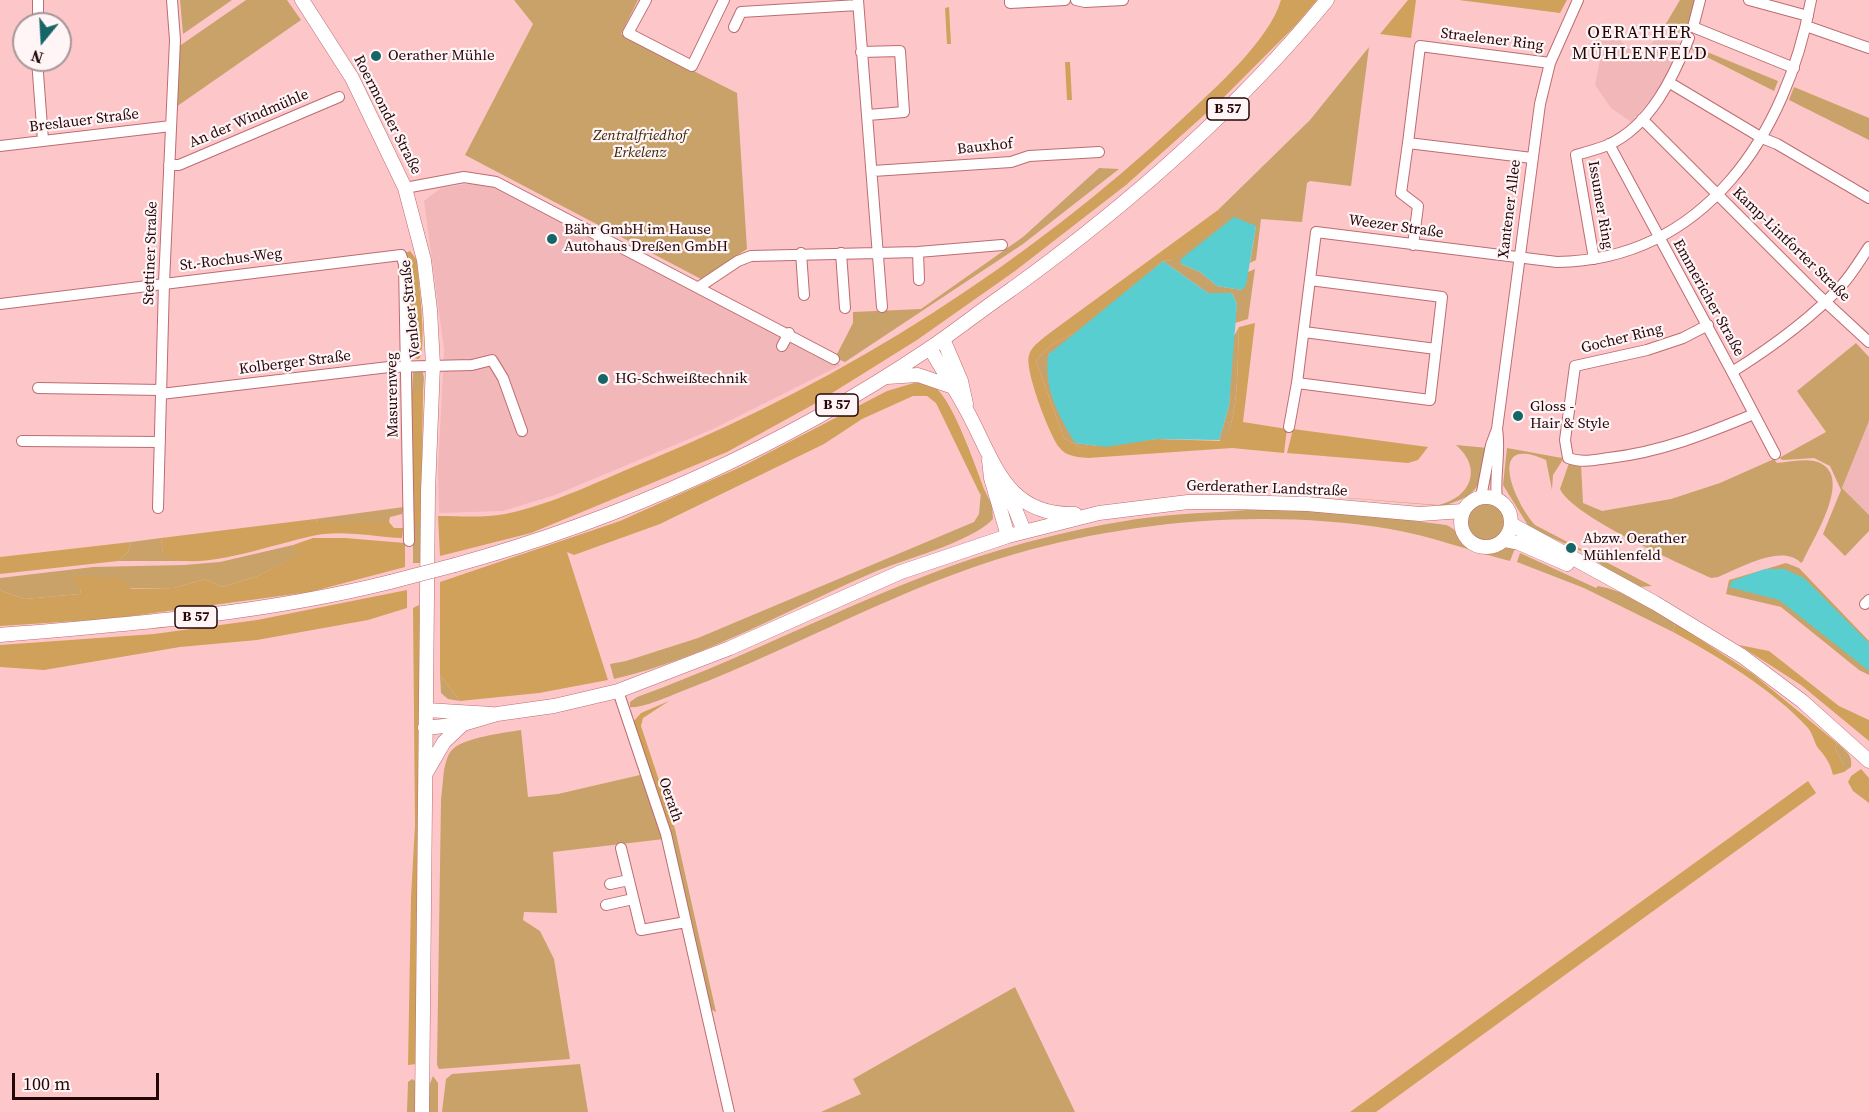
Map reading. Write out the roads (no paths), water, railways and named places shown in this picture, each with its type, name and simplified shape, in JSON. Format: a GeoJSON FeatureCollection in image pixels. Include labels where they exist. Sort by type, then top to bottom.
{"type":"FeatureCollection","features":[{"type":"Feature","properties":{"kind":"main road","name":"Roermonder Straße"},"geometry":{"type":"LineString","coordinates":[[302,0],[352,78],[405,188]]}},
{"type":"Feature","properties":{"kind":"main road","name":"B 57"},"geometry":{"type":"LineString","coordinates":[[0,635],[150,623],[277,606],[390,582],[455,565],[556,533],[648,498],[740,457],[930,348],[1118,209],[1231,106],[1327,0]]}},
{"type":"Feature","properties":{"kind":"main road","name":"Venloer Straße"},"geometry":{"type":"LineString","coordinates":[[405,188],[424,260],[433,365]]}},
{"type":"Feature","properties":{"kind":"main road"},"geometry":{"type":"LineString","coordinates":[[943,339],[961,381],[967,410]]}},
{"type":"Feature","properties":{"kind":"main road"},"geometry":{"type":"LineString","coordinates":[[930,348],[950,386],[967,410],[989,457],[1016,495],[1034,508],[1062,514],[1100,513]]}},
{"type":"Feature","properties":{"kind":"main road"},"geometry":{"type":"LineString","coordinates":[[422,1112],[428,491],[433,365]]}},
{"type":"Feature","properties":{"kind":"main road","name":"B 57"},"geometry":{"type":"LineString","coordinates":[[879,379],[918,375],[950,386]]}},
{"type":"Feature","properties":{"kind":"main road"},"geometry":{"type":"LineString","coordinates":[[989,457],[991,478],[1008,536]]}},
{"type":"Feature","properties":{"kind":"main road"},"geometry":{"type":"LineString","coordinates":[[1004,480],[1024,531]]}},
{"type":"Feature","properties":{"kind":"main road"},"geometry":{"type":"LineString","coordinates":[[1504,540],[1511,524],[1508,510],[1497,500],[1481,497],[1463,511],[1461,526],[1463,534],[1474,545],[1490,547],[1504,540],[1519,543],[1573,567],[1600,575]]}},
{"type":"Feature","properties":{"kind":"main road","name":"Gerderather Landstraße"},"geometry":{"type":"LineString","coordinates":[[497,714],[554,706],[618,691],[730,648],[901,572],[1024,531],[1100,513],[1188,502],[1307,504],[1420,514],[1463,511]]}},
{"type":"Feature","properties":{"kind":"main road","name":"Gerderather Landstraße"},"geometry":{"type":"LineString","coordinates":[[1420,514],[1461,526]]}},
{"type":"Feature","properties":{"kind":"main road"},"geometry":{"type":"LineString","coordinates":[[1511,524],[1600,575],[1655,603],[1742,656],[1802,701],[1869,761]]}},
{"type":"Feature","properties":{"kind":"main road"},"geometry":{"type":"LineString","coordinates":[[426,710],[465,710],[497,714]]}},
{"type":"Feature","properties":{"kind":"main road"},"geometry":{"type":"LineString","coordinates":[[425,728],[463,724],[497,714]]}},
{"type":"Feature","properties":{"kind":"main road"},"geometry":{"type":"LineString","coordinates":[[425,775],[444,742],[463,724]]}},
{"type":"Feature","properties":{"kind":"street","name":"Stettiner Straße"},"geometry":{"type":"LineString","coordinates":[[158,508],[164,283],[175,40],[172,0]]}},
{"type":"Feature","properties":{"kind":"street"},"geometry":{"type":"LineString","coordinates":[[646,0],[628,33],[692,66],[724,0]]}},
{"type":"Feature","properties":{"kind":"street"},"geometry":{"type":"LineString","coordinates":[[1010,0],[1010,3],[1065,0]]}},
{"type":"Feature","properties":{"kind":"street"},"geometry":{"type":"LineString","coordinates":[[1076,0],[1085,2],[1123,0]]}},
{"type":"Feature","properties":{"kind":"street","name":"Xantener Allee"},"geometry":{"type":"LineString","coordinates":[[1481,497],[1491,445],[1497,429],[1540,104],[1550,63],[1578,0]]}},
{"type":"Feature","properties":{"kind":"street"},"geometry":{"type":"LineString","coordinates":[[1700,0],[1693,27],[1794,68]]}},
{"type":"Feature","properties":{"kind":"street"},"geometry":{"type":"LineString","coordinates":[[1749,0],[1807,21],[1869,48]]}},
{"type":"Feature","properties":{"kind":"street","name":"Weezer Straße"},"geometry":{"type":"LineString","coordinates":[[1289,427],[1297,383],[1316,232],[1557,262],[1594,259],[1626,252],[1659,238],[1691,218],[1718,194],[1738,172],[1762,138],[1794,68],[1811,0]]}},
{"type":"Feature","properties":{"kind":"street"},"geometry":{"type":"LineString","coordinates":[[734,27],[741,12],[808,4],[858,2],[882,307]]}},
{"type":"Feature","properties":{"kind":"street","name":"Issumer Ring"},"geometry":{"type":"LineString","coordinates":[[1594,259],[1576,155],[1609,144],[1642,119],[1670,83],[1689,39]]}},
{"type":"Feature","properties":{"kind":"street","name":"Straelener Ring"},"geometry":{"type":"LineString","coordinates":[[1413,244],[1418,206],[1401,193],[1420,46],[1550,63]]}},
{"type":"Feature","properties":{"kind":"street"},"geometry":{"type":"LineString","coordinates":[[861,52],[900,51],[904,112],[868,115]]}},
{"type":"Feature","properties":{"kind":"street"},"geometry":{"type":"LineString","coordinates":[[38,72],[43,140]]}},
{"type":"Feature","properties":{"kind":"street"},"geometry":{"type":"LineString","coordinates":[[1670,83],[1869,198]]}},
{"type":"Feature","properties":{"kind":"street","name":"An der Windmühle"},"geometry":{"type":"LineString","coordinates":[[169,165],[179,165],[339,97]]}},
{"type":"Feature","properties":{"kind":"street"},"geometry":{"type":"LineString","coordinates":[[1642,119],[1718,194]]}},
{"type":"Feature","properties":{"kind":"street","name":"Breslauer Straße"},"geometry":{"type":"LineString","coordinates":[[0,146],[171,126]]}},
{"type":"Feature","properties":{"kind":"street"},"geometry":{"type":"LineString","coordinates":[[1408,143],[1532,158]]}},
{"type":"Feature","properties":{"kind":"street","name":"Issumer Ring"},"geometry":{"type":"LineString","coordinates":[[1609,144],[1659,238]]}},
{"type":"Feature","properties":{"kind":"street","name":"Bauxhof"},"geometry":{"type":"LineString","coordinates":[[873,171],[1011,162],[1029,156],[1099,153]]}},
{"type":"Feature","properties":{"kind":"street","name":"Roermonder Straße"},"geometry":{"type":"LineString","coordinates":[[405,188],[464,177],[496,182],[789,333],[834,359]]}},
{"type":"Feature","properties":{"kind":"street","name":"Kamp-Lintforter Straße"},"geometry":{"type":"LineString","coordinates":[[1718,194],[1869,342]]}},
{"type":"Feature","properties":{"kind":"street","name":"Emmericher Straße"},"geometry":{"type":"LineString","coordinates":[[1659,238],[1775,454]]}},
{"type":"Feature","properties":{"kind":"street"},"geometry":{"type":"LineString","coordinates":[[699,287],[738,261],[751,256],[879,251],[918,252],[1002,245]]}},
{"type":"Feature","properties":{"kind":"street","name":"Emmericher Straße"},"geometry":{"type":"LineString","coordinates":[[1732,372],[1779,343],[1826,301],[1843,284],[1869,247]]}},
{"type":"Feature","properties":{"kind":"street"},"geometry":{"type":"LineString","coordinates":[[918,252],[919,280]]}},
{"type":"Feature","properties":{"kind":"street"},"geometry":{"type":"LineString","coordinates":[[801,253],[804,295]]}},
{"type":"Feature","properties":{"kind":"street"},"geometry":{"type":"LineString","coordinates":[[842,253],[845,308]]}},
{"type":"Feature","properties":{"kind":"street","name":"Masurenweg"},"geometry":{"type":"LineString","coordinates":[[394,257],[400,255],[404,264],[408,365],[409,541]]}},
{"type":"Feature","properties":{"kind":"street","name":"St.-Rochus-Weg"},"geometry":{"type":"LineString","coordinates":[[0,304],[394,257]]}},
{"type":"Feature","properties":{"kind":"street"},"geometry":{"type":"LineString","coordinates":[[1297,383],[1430,400],[1442,297],[1310,280]]}},
{"type":"Feature","properties":{"kind":"street","name":"Gocher Ring"},"geometry":{"type":"LineString","coordinates":[[1707,325],[1683,338],[1647,350],[1575,366],[1565,440],[1568,458],[1578,462],[1633,455],[1690,441],[1754,414]]}},
{"type":"Feature","properties":{"kind":"street"},"geometry":{"type":"LineString","coordinates":[[1304,332],[1436,349]]}},
{"type":"Feature","properties":{"kind":"street"},"geometry":{"type":"LineString","coordinates":[[782,346],[789,333]]}},
{"type":"Feature","properties":{"kind":"street","name":"Venloer Straße"},"geometry":{"type":"LineString","coordinates":[[433,365],[472,365],[492,360],[503,378],[522,431]]}},
{"type":"Feature","properties":{"kind":"street","name":"Kolberger Straße"},"geometry":{"type":"LineString","coordinates":[[38,388],[161,392],[408,365],[433,365]]}},
{"type":"Feature","properties":{"kind":"street","name":"Xantener Allee"},"geometry":{"type":"LineString","coordinates":[[1497,429],[1500,446],[1497,500]]}},
{"type":"Feature","properties":{"kind":"street"},"geometry":{"type":"LineString","coordinates":[[22,441],[160,442]]}},
{"type":"Feature","properties":{"kind":"street","name":"Oerath"},"geometry":{"type":"LineString","coordinates":[[618,691],[666,834],[729,1112]]}},
{"type":"Feature","properties":{"kind":"street"},"geometry":{"type":"LineString","coordinates":[[621,848],[640,930],[686,922]]}},
{"type":"Feature","properties":{"kind":"street"},"geometry":{"type":"LineString","coordinates":[[610,884],[628,880]]}},
{"type":"Feature","properties":{"kind":"street"},"geometry":{"type":"LineString","coordinates":[[606,905],[633,899]]}},
{"type":"Feature","properties":{"kind":"water"},"geometry":{"type":"Polygon","coordinates":[[[1234,217],[1256,226],[1246,285],[1242,290],[1217,286],[1200,272],[1181,264],[1181,259],[1234,217]]]}},
{"type":"Feature","properties":{"kind":"water"},"geometry":{"type":"Polygon","coordinates":[[[1163,261],[1208,293],[1232,293],[1237,304],[1229,406],[1219,440],[1157,439],[1106,447],[1075,443],[1058,412],[1050,391],[1048,355],[1163,261]]]}},
{"type":"Feature","properties":{"kind":"water"},"geometry":{"type":"Polygon","coordinates":[[[1765,569],[1784,569],[1804,578],[1869,643],[1869,671],[1779,600],[1729,587],[1732,581],[1765,569]]]}},
{"type":"Feature","properties":{"kind":"place","name":"Oerather Mühle"},"geometry":{"type":"Point","coordinates":[376,56]}},
{"type":"Feature","properties":{"kind":"place","name":"Bähr GmbH im Hause Autohaus Dreßen GmbH"},"geometry":{"type":"Point","coordinates":[552,239]}},
{"type":"Feature","properties":{"kind":"place","name":"HG-Schweißtechnik"},"geometry":{"type":"Point","coordinates":[603,379]}},
{"type":"Feature","properties":{"kind":"place","name":"Gloss - Hair & Style"},"geometry":{"type":"Point","coordinates":[1518,416]}},
{"type":"Feature","properties":{"kind":"place","name":"Abzw. Oerather Mühlenfeld"},"geometry":{"type":"Point","coordinates":[1571,548]}},
{"type":"Feature","properties":{"kind":"district","name":"OERATHER MÜHLENFELD"},"geometry":{"type":"Point","coordinates":[1640,43]}},
{"type":"Feature","properties":{"kind":"park label","name":"Zentralfriedhof Erkelenz"},"geometry":{"type":"Point","coordinates":[640,144]}}]}
